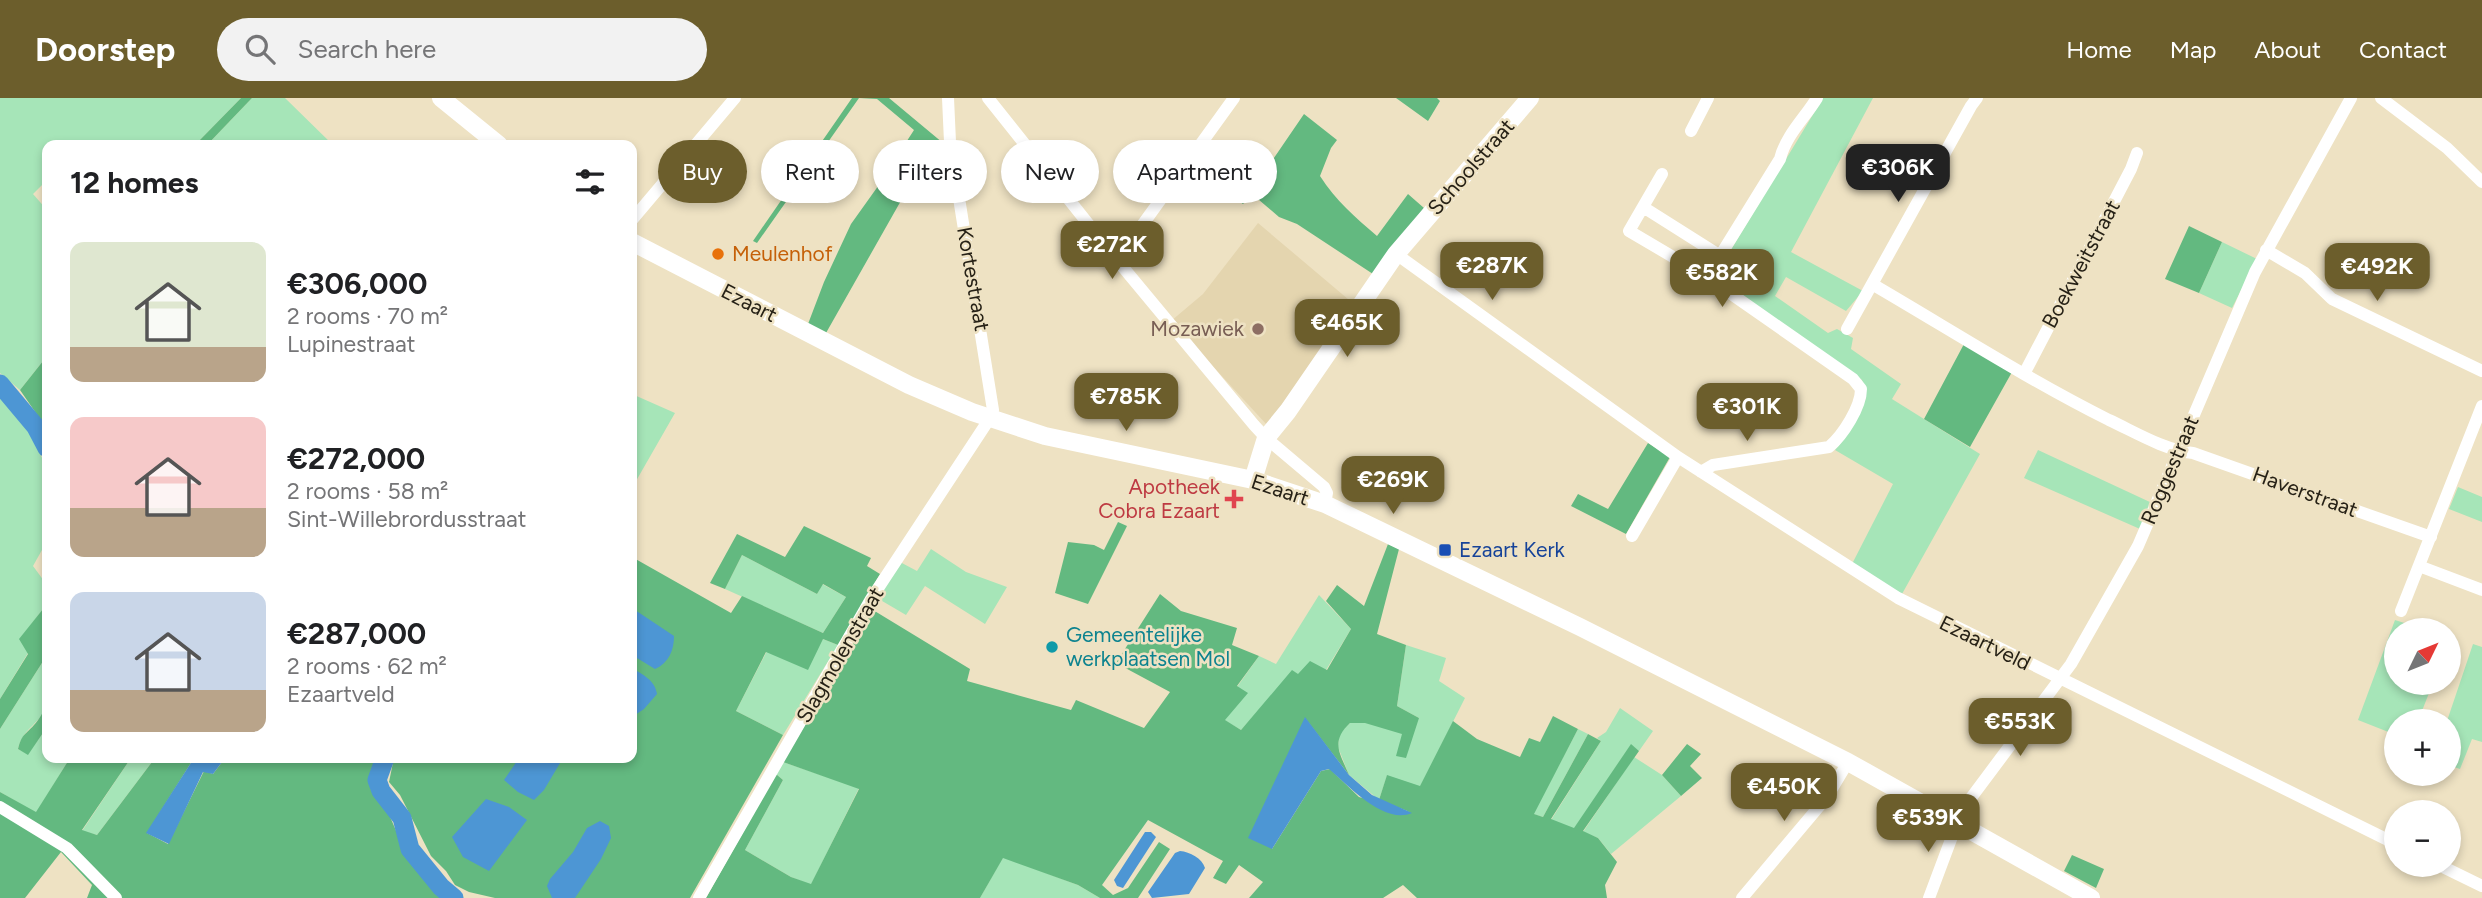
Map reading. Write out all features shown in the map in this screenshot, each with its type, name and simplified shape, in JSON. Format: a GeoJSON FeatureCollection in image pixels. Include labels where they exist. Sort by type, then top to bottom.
{"type":"FeatureCollection","features":[{"type":"Feature","properties":{"kind":"main road"},"geometry":{"type":"LineString","coordinates":[[441,98],[493,140]]}},
{"type":"Feature","properties":{"kind":"main road","name":"Schoolstraat"},"geometry":{"type":"LineString","coordinates":[[1252,480],[1266,438],[1288,411],[1396,254],[1530,98]]}},
{"type":"Feature","properties":{"kind":"main road","name":"Ezaart"},"geometry":{"type":"LineString","coordinates":[[637,245],[909,385],[990,418],[1045,436],[1252,480],[1289,490],[1325,505],[1580,627],[1847,762],[2091,898]]}},
{"type":"Feature","properties":{"kind":"street"},"geometry":{"type":"LineString","coordinates":[[637,213],[735,98]]}},
{"type":"Feature","properties":{"kind":"street","name":"Kortestraat"},"geometry":{"type":"LineString","coordinates":[[948,98],[950,142],[994,403],[990,418]]}},
{"type":"Feature","properties":{"kind":"street"},"geometry":{"type":"LineString","coordinates":[[988,98],[1117,260],[1266,438],[1324,487],[1327,493],[1325,505]]}},
{"type":"Feature","properties":{"kind":"street"},"geometry":{"type":"LineString","coordinates":[[1117,260],[1234,98]]}},
{"type":"Feature","properties":{"kind":"street"},"geometry":{"type":"LineString","coordinates":[[1691,131],[1707,98]]}},
{"type":"Feature","properties":{"kind":"street"},"geometry":{"type":"LineString","coordinates":[[1707,277],[1780,159],[1783,147],[1793,130],[1803,121],[1817,98]]}},
{"type":"Feature","properties":{"kind":"street"},"geometry":{"type":"LineString","coordinates":[[1847,329],[1970,106],[1978,98]]}},
{"type":"Feature","properties":{"kind":"street","name":"Roggestraat"},"geometry":{"type":"LineString","coordinates":[[1929,898],[1962,810],[2071,664],[2138,546],[2238,308],[2266,250],[2351,98]]}},
{"type":"Feature","properties":{"kind":"street"},"geometry":{"type":"LineString","coordinates":[[2381,98],[2447,148],[2482,182]]}},
{"type":"Feature","properties":{"kind":"street","name":"Boekweitstraat"},"geometry":{"type":"LineString","coordinates":[[2024,374],[2137,153]]}},
{"type":"Feature","properties":{"kind":"street"},"geometry":{"type":"LineString","coordinates":[[1662,174],[1629,231],[1707,277],[1853,379],[1861,389],[1861,397],[1835,441],[1822,449],[1723,463],[1701,472]]}},
{"type":"Feature","properties":{"kind":"street"},"geometry":{"type":"LineString","coordinates":[[1643,207],[1719,256]]}},
{"type":"Feature","properties":{"kind":"street"},"geometry":{"type":"LineString","coordinates":[[2266,250],[2305,273],[2332,299],[2482,371]]}},
{"type":"Feature","properties":{"kind":"street","name":"Ezaartveld"},"geometry":{"type":"LineString","coordinates":[[1396,254],[1678,457],[1898,598],[2384,838]]}},
{"type":"Feature","properties":{"kind":"street"},"geometry":{"type":"LineString","coordinates":[[1872,284],[2064,397],[2178,451]]}},
{"type":"Feature","properties":{"kind":"street"},"geometry":{"type":"LineString","coordinates":[[2401,611],[2482,406]]}},
{"type":"Feature","properties":{"kind":"street","name":"Slagmolenstraat"},"geometry":{"type":"LineString","coordinates":[[699,898],[872,599],[990,418]]}},
{"type":"Feature","properties":{"kind":"street","name":"Haverstraat"},"geometry":{"type":"LineString","coordinates":[[2178,451],[2193,453],[2431,537]]}},
{"type":"Feature","properties":{"kind":"street"},"geometry":{"type":"LineString","coordinates":[[1632,536],[1678,457]]}},
{"type":"Feature","properties":{"kind":"street"},"geometry":{"type":"LineString","coordinates":[[2419,566],[2482,590]]}},
{"type":"Feature","properties":{"kind":"street"},"geometry":{"type":"LineString","coordinates":[[1742,898],[1827,797],[1847,762]]}},
{"type":"Feature","properties":{"kind":"street"},"geometry":{"type":"LineString","coordinates":[[0,807],[67,848],[116,898]]}},
{"type":"Feature","properties":{"kind":"street"},"geometry":{"type":"LineString","coordinates":[[2461,876],[2482,886]]}},
{"type":"Feature","properties":{"kind":"shaded area","name":"Mozawiek"},"geometry":{"type":"Polygon","coordinates":[[[1258,223],[1355,305],[1267,425],[1171,321],[1203,294],[1258,223]]]}},
{"type":"Feature","properties":{"kind":"green space"},"geometry":{"type":"Polygon","coordinates":[[[0,98],[241,98],[200,140],[42,140],[42,185],[33,194],[42,204],[42,362],[20,390],[0,373],[0,98]]]}},
{"type":"Feature","properties":{"kind":"green space"},"geometry":{"type":"Polygon","coordinates":[[[241,98],[252,98],[212,140],[200,140],[241,98]]]}},
{"type":"Feature","properties":{"kind":"green space"},"geometry":{"type":"Polygon","coordinates":[[[252,98],[285,98],[328,140],[212,140],[252,98]]]}},
{"type":"Feature","properties":{"kind":"green space"},"geometry":{"type":"Polygon","coordinates":[[[852,98],[859,98],[829,140],[823,140],[852,98]]]}},
{"type":"Feature","properties":{"kind":"green space"},"geometry":{"type":"Polygon","coordinates":[[[859,98],[889,98],[939,140],[908,140],[914,130],[877,99],[859,98]]]}},
{"type":"Feature","properties":{"kind":"green space"},"geometry":{"type":"Polygon","coordinates":[[[1396,98],[1437,98],[1440,101],[1428,121],[1396,98]]]}},
{"type":"Feature","properties":{"kind":"green space"},"geometry":{"type":"Polygon","coordinates":[[[1823,98],[1873,98],[1791,252],[1863,291],[1846,311],[1786,277],[1775,296],[1828,333],[1837,329],[1853,338],[1851,349],[1901,384],[1892,399],[1980,454],[1902,594],[1852,564],[1893,484],[1835,450],[1845,438],[1866,398],[1862,380],[1716,279],[1718,271],[1823,98]]]}},
{"type":"Feature","properties":{"kind":"green space"},"geometry":{"type":"Polygon","coordinates":[[[1304,114],[1337,140],[1320,176],[1339,201],[1377,236],[1408,194],[1424,208],[1373,274],[1297,224],[1279,217],[1263,203],[1277,203],[1277,154],[1304,114]]]}},
{"type":"Feature","properties":{"kind":"green space"},"geometry":{"type":"Polygon","coordinates":[[[873,193],[873,203],[900,203],[826,333],[808,324],[851,224],[873,193]]]}},
{"type":"Feature","properties":{"kind":"green space"},"geometry":{"type":"Polygon","coordinates":[[[779,203],[785,203],[757,243],[753,241],[779,203]]]}},
{"type":"Feature","properties":{"kind":"green space"},"geometry":{"type":"Polygon","coordinates":[[[2189,226],[2222,242],[2199,293],[2165,279],[2189,226]]]}},
{"type":"Feature","properties":{"kind":"green space"},"geometry":{"type":"Polygon","coordinates":[[[2222,242],[2257,259],[2232,308],[2199,293],[2222,242]]]}},
{"type":"Feature","properties":{"kind":"green space"},"geometry":{"type":"Polygon","coordinates":[[[1964,344],[2012,372],[1970,447],[1924,419],[1964,344]]]}},
{"type":"Feature","properties":{"kind":"green space"},"geometry":{"type":"Polygon","coordinates":[[[42,362],[42,422],[20,390],[42,362]]]}},
{"type":"Feature","properties":{"kind":"green space"},"geometry":{"type":"Polygon","coordinates":[[[0,396],[30,431],[42,458],[42,550],[33,566],[42,578],[42,610],[20,639],[28,653],[0,699],[0,396]]]}},
{"type":"Feature","properties":{"kind":"green space"},"geometry":{"type":"Polygon","coordinates":[[[637,396],[675,413],[637,479],[637,396]]]}},
{"type":"Feature","properties":{"kind":"green space"},"geometry":{"type":"Polygon","coordinates":[[[1648,443],[1670,457],[1626,534],[1571,506],[1578,494],[1608,509],[1648,443]]]}},
{"type":"Feature","properties":{"kind":"green space"},"geometry":{"type":"Polygon","coordinates":[[[2038,450],[2152,503],[2140,529],[2024,478],[2038,450]]]}},
{"type":"Feature","properties":{"kind":"green space"},"geometry":{"type":"Polygon","coordinates":[[[2458,487],[2482,497],[2482,522],[2449,509],[2458,487]]]}},
{"type":"Feature","properties":{"kind":"green space"},"geometry":{"type":"Polygon","coordinates":[[[1118,522],[1127,526],[1088,604],[1055,593],[1068,542],[1094,545],[1104,550],[1118,522]]]}},
{"type":"Feature","properties":{"kind":"green space"},"geometry":{"type":"Polygon","coordinates":[[[804,526],[871,558],[867,566],[880,574],[838,645],[823,639],[808,670],[766,652],[736,711],[783,735],[690,898],[495,898],[469,892],[455,885],[431,856],[400,795],[389,782],[393,763],[637,763],[637,560],[731,613],[742,596],[823,633],[846,597],[823,584],[817,594],[742,555],[725,589],[710,583],[737,534],[785,557],[804,526]]]}},
{"type":"Feature","properties":{"kind":"green space"},"geometry":{"type":"Polygon","coordinates":[[[1388,544],[1399,549],[1377,634],[1406,645],[1397,706],[1419,718],[1406,758],[1396,756],[1402,734],[1365,723],[1350,723],[1340,736],[1339,742],[1340,754],[1349,775],[1305,718],[1272,849],[1321,771],[1330,769],[1359,797],[1410,812],[1379,800],[1387,775],[1420,786],[1453,721],[1477,739],[1520,757],[1529,738],[1540,742],[1553,716],[1578,729],[1534,814],[1543,817],[1588,734],[1601,741],[1551,819],[1574,828],[1631,744],[1639,751],[1583,831],[1598,838],[1617,862],[1605,885],[1607,898],[1417,898],[1403,885],[1383,898],[1249,898],[1263,882],[1239,865],[1226,884],[1213,878],[1223,861],[1148,820],[1102,885],[1113,895],[1128,888],[1159,842],[1170,849],[1138,898],[1100,898],[1078,885],[1003,858],[980,898],[706,898],[776,774],[783,780],[745,850],[791,877],[811,884],[859,789],[783,762],[873,610],[970,669],[967,681],[1071,710],[1076,700],[1144,728],[1170,692],[1116,663],[1160,594],[1181,611],[1237,628],[1232,645],[1259,656],[1237,686],[1248,693],[1225,720],[1241,730],[1292,670],[1298,674],[1310,661],[1327,670],[1351,629],[1326,601],[1337,585],[1364,606],[1388,544]]]}},
{"type":"Feature","properties":{"kind":"green space"},"geometry":{"type":"Polygon","coordinates":[[[931,549],[966,572],[1007,587],[985,624],[925,586],[906,615],[877,598],[900,562],[917,571],[931,549]]]}},
{"type":"Feature","properties":{"kind":"green space"},"geometry":{"type":"Polygon","coordinates":[[[742,555],[817,594],[822,584],[846,597],[823,633],[725,589],[742,555]]]}},
{"type":"Feature","properties":{"kind":"green space"},"geometry":{"type":"Polygon","coordinates":[[[1319,595],[1351,629],[1326,670],[1298,675],[1266,702],[1241,730],[1224,720],[1247,693],[1237,687],[1259,656],[1276,664],[1319,595]]]}},
{"type":"Feature","properties":{"kind":"green space"},"geometry":{"type":"Polygon","coordinates":[[[42,610],[42,663],[0,729],[0,699],[28,654],[19,639],[42,610]]]}},
{"type":"Feature","properties":{"kind":"green space"},"geometry":{"type":"Polygon","coordinates":[[[823,639],[838,645],[783,735],[736,711],[767,651],[823,639]]]}},
{"type":"Feature","properties":{"kind":"green space"},"geometry":{"type":"Polygon","coordinates":[[[2473,644],[2482,647],[2482,742],[2472,739],[2461,766],[2461,709],[2451,709],[2456,695],[2461,695],[2461,680],[2473,644]]]}},
{"type":"Feature","properties":{"kind":"green space"},"geometry":{"type":"Polygon","coordinates":[[[1406,645],[1446,658],[1439,681],[1465,698],[1420,787],[1387,776],[1379,800],[1349,775],[1338,747],[1339,733],[1350,723],[1419,718],[1397,706],[1406,645]]]}},
{"type":"Feature","properties":{"kind":"green space"},"geometry":{"type":"Polygon","coordinates":[[[2384,650],[2384,695],[2428,695],[2423,709],[2384,709],[2384,730],[2358,720],[2384,650]]]}},
{"type":"Feature","properties":{"kind":"green space"},"geometry":{"type":"Polygon","coordinates":[[[42,663],[42,714],[23,736],[18,749],[28,754],[42,734],[42,763],[67,763],[36,813],[0,792],[0,729],[42,663]]]}},
{"type":"Feature","properties":{"kind":"green space"},"geometry":{"type":"Polygon","coordinates":[[[1620,708],[1653,731],[1639,751],[1631,745],[1574,829],[1551,820],[1601,741],[1597,738],[1606,732],[1620,708]]]}},
{"type":"Feature","properties":{"kind":"green space"},"geometry":{"type":"Polygon","coordinates":[[[42,714],[42,734],[28,755],[18,749],[21,740],[42,714]]]}},
{"type":"Feature","properties":{"kind":"green space"},"geometry":{"type":"Polygon","coordinates":[[[1578,729],[1588,734],[1543,817],[1533,814],[1578,729]]]}},
{"type":"Feature","properties":{"kind":"green space"},"geometry":{"type":"Polygon","coordinates":[[[1687,744],[1701,754],[1690,766],[1702,778],[1681,796],[1662,775],[1687,744]]]}},
{"type":"Feature","properties":{"kind":"green space"},"geometry":{"type":"Polygon","coordinates":[[[1634,757],[1662,775],[1681,796],[1611,854],[1598,838],[1583,832],[1634,757]]]}},
{"type":"Feature","properties":{"kind":"green space"},"geometry":{"type":"Polygon","coordinates":[[[783,762],[859,788],[811,885],[791,877],[745,850],[783,780],[776,774],[783,762]]]}},
{"type":"Feature","properties":{"kind":"green space"},"geometry":{"type":"Polygon","coordinates":[[[67,763],[128,763],[82,830],[97,835],[151,763],[191,763],[147,833],[168,844],[204,771],[213,774],[221,763],[376,763],[371,790],[388,812],[406,854],[441,898],[87,898],[92,885],[61,852],[25,898],[0,898],[0,792],[36,812],[67,763]]]}},
{"type":"Feature","properties":{"kind":"green space"},"geometry":{"type":"Polygon","coordinates":[[[128,763],[151,763],[97,835],[82,831],[128,763]]]}},
{"type":"Feature","properties":{"kind":"green space"},"geometry":{"type":"Polygon","coordinates":[[[2072,855],[2104,869],[2096,888],[2064,871],[2072,855]]]}},
{"type":"Feature","properties":{"kind":"green space"},"geometry":{"type":"Polygon","coordinates":[[[1003,857],[1078,885],[1100,898],[980,898],[1003,857]]]}},
{"type":"Feature","properties":{"kind":"water"},"geometry":{"type":"Polygon","coordinates":[[[637,611],[674,636],[670,656],[655,669],[637,658],[637,611]]]}},
{"type":"Feature","properties":{"kind":"water"},"geometry":{"type":"Polygon","coordinates":[[[637,671],[651,681],[657,694],[637,714],[637,671]]]}},
{"type":"Feature","properties":{"kind":"water"},"geometry":{"type":"Polygon","coordinates":[[[1305,717],[1349,775],[1372,795],[1412,813],[1390,814],[1379,809],[1329,769],[1321,771],[1272,849],[1248,838],[1305,717]]]}},
{"type":"Feature","properties":{"kind":"water"},"geometry":{"type":"Polygon","coordinates":[[[191,763],[221,763],[213,774],[203,772],[169,844],[146,833],[191,763]]]}},
{"type":"Feature","properties":{"kind":"water"},"geometry":{"type":"Polygon","coordinates":[[[516,763],[560,763],[544,790],[534,800],[518,792],[504,780],[516,763]]]}},
{"type":"Feature","properties":{"kind":"water"},"geometry":{"type":"Polygon","coordinates":[[[486,799],[509,807],[527,820],[489,871],[463,857],[452,837],[486,799]]]}},
{"type":"Feature","properties":{"kind":"water"},"geometry":{"type":"Polygon","coordinates":[[[600,821],[609,826],[611,838],[601,859],[575,898],[552,898],[547,886],[550,879],[573,852],[587,828],[600,821]]]}},
{"type":"Feature","properties":{"kind":"water"},"geometry":{"type":"Polygon","coordinates":[[[1145,832],[1151,832],[1156,837],[1123,888],[1117,886],[1114,880],[1145,832]]]}},
{"type":"Feature","properties":{"kind":"water"},"geometry":{"type":"Polygon","coordinates":[[[1180,851],[1195,856],[1205,868],[1189,894],[1152,898],[1148,892],[1175,853],[1180,851]]]}},
{"type":"Feature","properties":{"kind":"waterway"},"geometry":{"type":"LineString","coordinates":[[0,384],[36,427],[42,438]]}},
{"type":"Feature","properties":{"kind":"waterway"},"geometry":{"type":"LineString","coordinates":[[383,763],[377,780],[381,791],[402,818],[410,849],[441,887],[454,898]]}},
{"type":"Feature","properties":{"kind":"place","name":"Meulenhof"},"geometry":{"type":"Point","coordinates":[718,254]}},
{"type":"Feature","properties":{"kind":"place","name":"Mozawiek"},"geometry":{"type":"Point","coordinates":[1258,329]}},
{"type":"Feature","properties":{"kind":"place","name":"Apotheek Cobra Ezaart"},"geometry":{"type":"Point","coordinates":[1234,499]}},
{"type":"Feature","properties":{"kind":"place","name":"Ezaart Kerk"},"geometry":{"type":"Point","coordinates":[1445,550]}},
{"type":"Feature","properties":{"kind":"place","name":"Gemeentelijke werkplaatsen Mol"},"geometry":{"type":"Point","coordinates":[1052,647]}}]}
